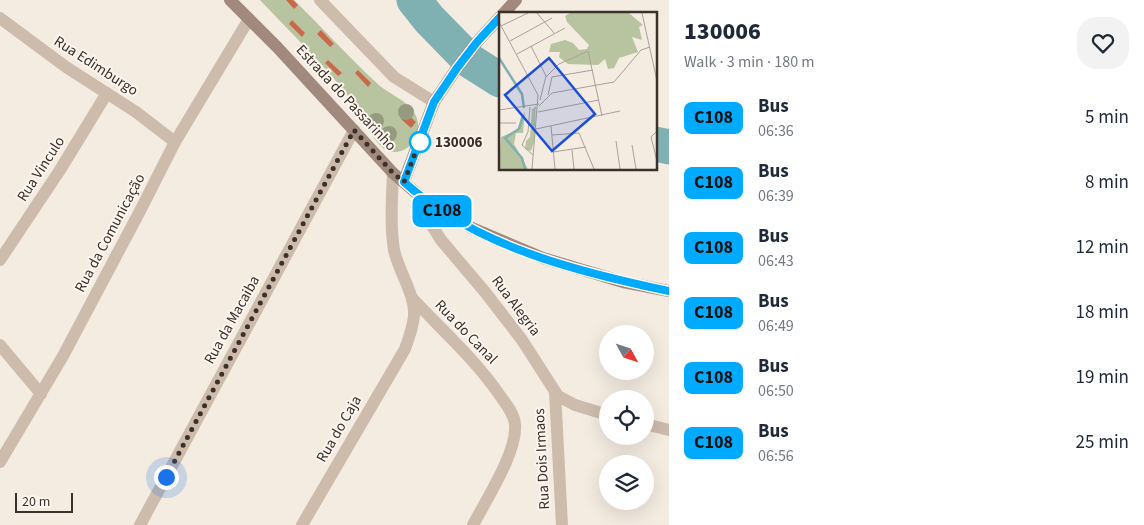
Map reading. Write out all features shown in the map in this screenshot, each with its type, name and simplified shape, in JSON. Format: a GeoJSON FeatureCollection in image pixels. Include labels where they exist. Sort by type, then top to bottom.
{"type":"FeatureCollection","features":[{"type":"Feature","properties":{"kind":"street","name":"Estrada do Passarinho"},"geometry":{"type":"LineString","coordinates":[[230,0],[250,19],[393,173],[417,194],[444,213],[472,228],[543,258],[623,282],[669,292]]}},
{"type":"Feature","properties":{"kind":"street"},"geometry":{"type":"LineString","coordinates":[[320,0],[394,77],[434,102]]}},
{"type":"Feature","properties":{"kind":"street"},"geometry":{"type":"LineString","coordinates":[[505,12],[516,0]]}},
{"type":"Feature","properties":{"kind":"street","name":"Rua Edimburgo"},"geometry":{"type":"LineString","coordinates":[[0,18],[66,67],[136,112],[175,142]]}},
{"type":"Feature","properties":{"kind":"street"},"geometry":{"type":"LineString","coordinates":[[404,182],[434,102],[477,42],[499,18]]}},
{"type":"Feature","properties":{"kind":"street","name":"Rua da Comunicação"},"geometry":{"type":"LineString","coordinates":[[0,462],[63,356],[175,142],[250,19]]}},
{"type":"Feature","properties":{"kind":"street","name":"Rua Vinculo"},"geometry":{"type":"LineString","coordinates":[[0,260],[60,170],[107,93]]}},
{"type":"Feature","properties":{"kind":"street","name":"Rua da Macaiba"},"geometry":{"type":"LineString","coordinates":[[140,525],[354,130]]}},
{"type":"Feature","properties":{"kind":"street"},"geometry":{"type":"LineString","coordinates":[[393,173],[392,214],[394,250],[403,279],[412,298]]}},
{"type":"Feature","properties":{"kind":"street","name":"Rua Alegria"},"geometry":{"type":"LineString","coordinates":[[417,194],[441,240],[522,340],[558,396],[575,405],[599,412]]}},
{"type":"Feature","properties":{"kind":"street","name":"Rua do Caja"},"geometry":{"type":"LineString","coordinates":[[302,525],[405,349],[415,314],[412,298]]}},
{"type":"Feature","properties":{"kind":"street","name":"Rua do Canal"},"geometry":{"type":"LineString","coordinates":[[412,298],[474,361],[489,379],[510,410],[515,424],[514,439],[508,459],[473,525]]}},
{"type":"Feature","properties":{"kind":"street"},"geometry":{"type":"LineString","coordinates":[[2,353],[40,394]]}},
{"type":"Feature","properties":{"kind":"street","name":"Rua Dois Irmaos"},"geometry":{"type":"LineString","coordinates":[[555,392],[562,525]]}},
{"type":"Feature","properties":{"kind":"street"},"geometry":{"type":"LineString","coordinates":[[654,426],[669,430]]}},
{"type":"Feature","properties":{"kind":"green space"},"geometry":{"type":"Polygon","coordinates":[[[260,0],[294,0],[380,86],[412,109],[418,125],[414,141],[401,151],[389,151],[383,148],[374,138],[356,107],[342,88],[260,0]]]}},
{"type":"Feature","properties":{"kind":"green space"},"geometry":{"type":"Polygon","coordinates":[[[396,0],[411,5],[423,17],[425,27],[438,37],[439,47],[422,34],[421,26],[396,0]]]}},
{"type":"Feature","properties":{"kind":"water"},"geometry":{"type":"Polygon","coordinates":[[[403,0],[421,0],[463,39],[454,50],[447,43],[440,42],[439,37],[425,27],[425,22],[421,15],[403,0]]]}},
{"type":"Feature","properties":{"kind":"building"},"geometry":{"type":"Polygon","coordinates":[[[286,0],[293,0],[298,5],[294,9],[286,0]]]}},
{"type":"Feature","properties":{"kind":"building"},"geometry":{"type":"Polygon","coordinates":[[[292,20],[305,33],[302,37],[289,24],[292,20]]]}},
{"type":"Feature","properties":{"kind":"building"},"geometry":{"type":"Polygon","coordinates":[[[321,30],[334,44],[330,47],[317,34],[321,30]]]}},
{"type":"Feature","properties":{"kind":"building"},"geometry":{"type":"Polygon","coordinates":[[[328,60],[342,73],[338,76],[325,63],[328,60]]]}},
{"type":"Feature","properties":{"kind":"building"},"geometry":{"type":"Polygon","coordinates":[[[358,70],[371,83],[368,87],[355,73],[358,70]]]}},
{"type":"Feature","properties":{"kind":"building"},"geometry":{"type":"Polygon","coordinates":[[[406,113],[416,122],[411,128],[401,119],[406,113]]]}},
{"type":"Feature","properties":{"kind":"waterway"},"geometry":{"type":"LineString","coordinates":[[414,0],[429,19],[470,61],[499,79]]}},
{"type":"Feature","properties":{"kind":"waterway"},"geometry":{"type":"LineString","coordinates":[[656,144],[669,147]]}},
{"type":"Feature","properties":{"kind":"bus line","name":"C108"},"geometry":{"type":"LineString","coordinates":[[499,18],[477,42],[434,102],[404,182],[422,198],[444,213],[511,246],[543,258],[623,282],[669,291]]}},
{"type":"Feature","properties":{"kind":"place","name":"130006"},"geometry":{"type":"Point","coordinates":[420,142]}},
{"type":"Feature","properties":{"kind":"route"},"geometry":{"type":"LineString","coordinates":[[166,477],[354,130],[393,173],[404,182],[421,138],[420,142]]}}]}
